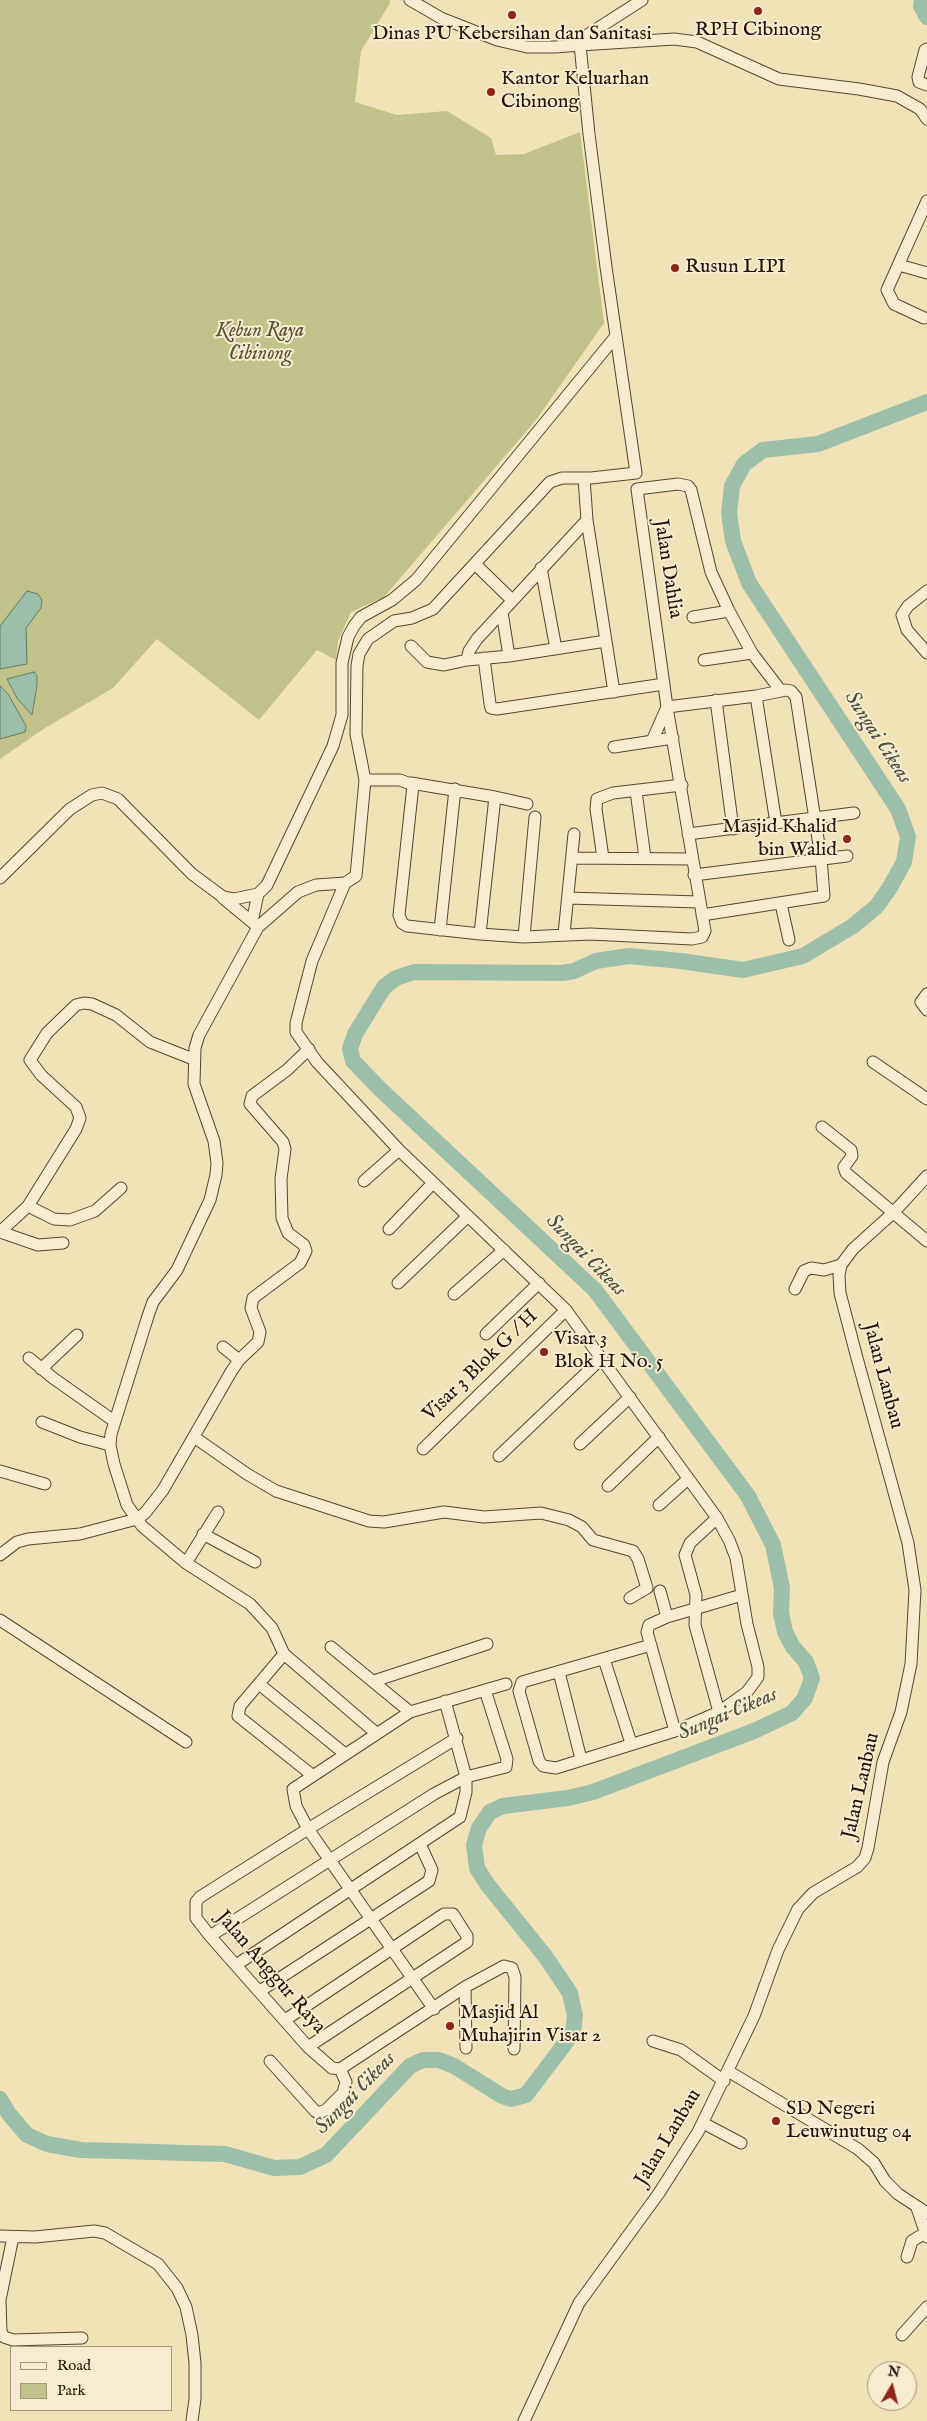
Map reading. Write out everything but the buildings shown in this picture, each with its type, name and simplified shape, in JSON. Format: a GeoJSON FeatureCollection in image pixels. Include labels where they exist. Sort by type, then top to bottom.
{"type":"FeatureCollection","features":[{"type":"Feature","properties":{"kind":"street"},"geometry":{"type":"LineString","coordinates":[[410,0],[441,18],[506,42],[528,47],[674,39],[697,42],[779,79],[898,96],[924,109],[927,119]]}},
{"type":"Feature","properties":{"kind":"street"},"geometry":{"type":"LineString","coordinates":[[638,489],[589,134],[580,45],[589,34],[642,0]]}},
{"type":"Feature","properties":{"kind":"street"},"geometry":{"type":"LineString","coordinates":[[927,49],[925,50],[918,77],[919,82],[927,85]]}},
{"type":"Feature","properties":{"kind":"street"},"geometry":{"type":"LineString","coordinates":[[924,318],[894,304],[887,290],[899,265],[922,227],[927,201]]}},
{"type":"Feature","properties":{"kind":"street"},"geometry":{"type":"LineString","coordinates":[[899,265],[927,273]]}},
{"type":"Feature","properties":{"kind":"street"},"geometry":{"type":"LineString","coordinates":[[222,897],[234,899],[258,894],[267,885],[334,746],[342,715],[342,663],[345,646],[354,626],[362,617],[392,600],[416,580],[520,456],[616,336]]}},
{"type":"Feature","properties":{"kind":"street"},"geometry":{"type":"LineString","coordinates":[[255,924],[298,892],[316,885],[345,883],[353,880],[357,870],[366,780],[356,734],[356,694],[359,654],[368,639],[386,625],[433,609],[550,482],[562,478],[636,473]]}},
{"type":"Feature","properties":{"kind":"street"},"geometry":{"type":"LineString","coordinates":[[584,478],[587,520],[614,692]]}},
{"type":"Feature","properties":{"kind":"street","name":"Jalan Dahlia"},"geometry":{"type":"LineString","coordinates":[[564,934],[625,934],[698,939],[702,937],[705,931],[694,875],[682,785],[664,684],[638,489],[678,484],[688,486],[691,490],[712,572],[729,611],[752,654],[781,690],[792,691],[796,697],[814,818]]}},
{"type":"Feature","properties":{"kind":"street"},"geometry":{"type":"LineString","coordinates":[[467,660],[469,651],[477,639],[587,520]]}},
{"type":"Feature","properties":{"kind":"street"},"geometry":{"type":"LineString","coordinates":[[474,564],[512,600]]}},
{"type":"Feature","properties":{"kind":"street"},"geometry":{"type":"LineString","coordinates":[[541,568],[556,649]]}},
{"type":"Feature","properties":{"kind":"street"},"geometry":{"type":"LineString","coordinates":[[925,651],[907,630],[902,615],[908,606],[927,591]]}},
{"type":"Feature","properties":{"kind":"street"},"geometry":{"type":"LineString","coordinates":[[693,617],[729,611]]}},
{"type":"Feature","properties":{"kind":"street"},"geometry":{"type":"LineString","coordinates":[[502,612],[509,656]]}},
{"type":"Feature","properties":{"kind":"street"},"geometry":{"type":"LineString","coordinates":[[925,651],[927,636]]}},
{"type":"Feature","properties":{"kind":"street"},"geometry":{"type":"LineString","coordinates":[[411,646],[427,662],[444,665],[467,660],[509,656],[606,641]]}},
{"type":"Feature","properties":{"kind":"street"},"geometry":{"type":"LineString","coordinates":[[704,660],[752,654]]}},
{"type":"Feature","properties":{"kind":"street"},"geometry":{"type":"LineString","coordinates":[[484,658],[490,704],[494,709],[664,684]]}},
{"type":"Feature","properties":{"kind":"street"},"geometry":{"type":"LineString","coordinates":[[652,741],[668,707],[756,696],[781,690]]}},
{"type":"Feature","properties":{"kind":"street"},"geometry":{"type":"LineString","coordinates":[[756,696],[776,822]]}},
{"type":"Feature","properties":{"kind":"street"},"geometry":{"type":"LineString","coordinates":[[716,700],[733,828]]}},
{"type":"Feature","properties":{"kind":"street"},"geometry":{"type":"LineString","coordinates":[[614,747],[673,738]]}},
{"type":"Feature","properties":{"kind":"street"},"geometry":{"type":"LineString","coordinates":[[366,780],[400,780],[412,789],[455,789],[527,804]]}},
{"type":"Feature","properties":{"kind":"street"},"geometry":{"type":"LineString","coordinates":[[603,858],[596,809],[598,799],[606,795],[682,785]]}},
{"type":"Feature","properties":{"kind":"street"},"geometry":{"type":"LineString","coordinates":[[412,789],[400,908],[402,924],[440,930],[524,937],[564,934],[574,834]]}},
{"type":"Feature","properties":{"kind":"street"},"geometry":{"type":"LineString","coordinates":[[440,930],[455,789]]}},
{"type":"Feature","properties":{"kind":"street"},"geometry":{"type":"LineString","coordinates":[[636,791],[645,858]]}},
{"type":"Feature","properties":{"kind":"street"},"geometry":{"type":"LineString","coordinates":[[0,878],[70,810],[92,795],[102,793],[118,799],[192,874],[255,924]]}},
{"type":"Feature","properties":{"kind":"street"},"geometry":{"type":"LineString","coordinates":[[480,934],[495,797]]}},
{"type":"Feature","properties":{"kind":"street"},"geometry":{"type":"LineString","coordinates":[[688,834],[854,814]]}},
{"type":"Feature","properties":{"kind":"street"},"geometry":{"type":"LineString","coordinates":[[524,937],[535,817]]}},
{"type":"Feature","properties":{"kind":"street"},"geometry":{"type":"LineString","coordinates":[[702,915],[824,896],[814,818]]}},
{"type":"Feature","properties":{"kind":"street"},"geometry":{"type":"LineString","coordinates":[[694,875],[847,856]]}},
{"type":"Feature","properties":{"kind":"street"},"geometry":{"type":"LineString","coordinates":[[572,858],[692,859]]}},
{"type":"Feature","properties":{"kind":"street"},"geometry":{"type":"LineString","coordinates":[[345,883],[312,961],[296,1023],[296,1032],[332,1080],[399,1150],[566,1310],[717,1518],[736,1558],[758,1667],[758,1677],[747,1692],[719,1712],[675,1731],[556,1768],[543,1766],[539,1761],[519,1691],[522,1682],[651,1645]]}},
{"type":"Feature","properties":{"kind":"street"},"geometry":{"type":"LineString","coordinates":[[258,894],[255,924],[229,981],[199,1034],[193,1059],[194,1084],[216,1151],[217,1163],[214,1188],[177,1270],[153,1302],[126,1390],[114,1421],[110,1445],[122,1491],[136,1519],[150,1534],[186,1563],[250,1604],[272,1628],[284,1654],[376,1733]]}},
{"type":"Feature","properties":{"kind":"street"},"geometry":{"type":"LineString","coordinates":[[568,898],[700,902]]}},
{"type":"Feature","properties":{"kind":"street"},"geometry":{"type":"LineString","coordinates":[[781,904],[789,940]]}},
{"type":"Feature","properties":{"kind":"street"},"geometry":{"type":"LineString","coordinates":[[927,994],[921,1002],[927,1010]]}},
{"type":"Feature","properties":{"kind":"street"},"geometry":{"type":"LineString","coordinates":[[64,1243],[38,1244],[0,1232],[28,1206],[51,1173],[76,1129],[80,1118],[73,1103],[41,1075],[33,1064],[31,1057],[47,1033],[76,1005],[84,1003],[116,1015],[150,1042],[193,1059]]}},
{"type":"Feature","properties":{"kind":"street"},"geometry":{"type":"LineString","coordinates":[[0,1556],[17,1542],[28,1539],[80,1534],[136,1519],[150,1508],[163,1490],[239,1360],[258,1342],[260,1337],[251,1308],[254,1298],[300,1263],[306,1252],[304,1245],[288,1233],[282,1218],[281,1179],[285,1149],[283,1142],[250,1104],[252,1096],[287,1070],[308,1049]]}},
{"type":"Feature","properties":{"kind":"street"},"geometry":{"type":"LineString","coordinates":[[873,1062],[927,1099]]}},
{"type":"Feature","properties":{"kind":"street"},"geometry":{"type":"LineString","coordinates":[[822,1127],[851,1150],[852,1156],[844,1167],[846,1173],[927,1241]]}},
{"type":"Feature","properties":{"kind":"street"},"geometry":{"type":"LineString","coordinates":[[364,1181],[399,1150]]}},
{"type":"Feature","properties":{"kind":"street"},"geometry":{"type":"LineString","coordinates":[[795,1289],[804,1271],[811,1268],[824,1270],[841,1265],[853,1249],[894,1212],[927,1176]]}},
{"type":"Feature","properties":{"kind":"street"},"geometry":{"type":"LineString","coordinates":[[389,1229],[434,1183]]}},
{"type":"Feature","properties":{"kind":"street"},"geometry":{"type":"LineString","coordinates":[[28,1206],[54,1219],[70,1220],[95,1211],[121,1188]]}},
{"type":"Feature","properties":{"kind":"street"},"geometry":{"type":"LineString","coordinates":[[398,1283],[468,1216]]}},
{"type":"Feature","properties":{"kind":"street"},"geometry":{"type":"LineString","coordinates":[[454,1294],[504,1250]]}},
{"type":"Feature","properties":{"kind":"street","name":"Jalan Lanbau"},"geometry":{"type":"LineString","coordinates":[[524,2421],[579,2302],[659,2193],[703,2123],[754,2016],[788,1927],[798,1909],[813,1893],[849,1873],[865,1858],[883,1762],[901,1712],[911,1664],[915,1590],[908,1543],[840,1293],[839,1275],[841,1265]]}},
{"type":"Feature","properties":{"kind":"street"},"geometry":{"type":"LineString","coordinates":[[486,1334],[539,1283]]}},
{"type":"Feature","properties":{"kind":"street","name":"Visar 3 Blok G / H"},"geometry":{"type":"LineString","coordinates":[[423,1449],[566,1310]]}},
{"type":"Feature","properties":{"kind":"street"},"geometry":{"type":"LineString","coordinates":[[41,1369],[76,1335]]}},
{"type":"Feature","properties":{"kind":"street"},"geometry":{"type":"LineString","coordinates":[[223,1347],[239,1360]]}},
{"type":"Feature","properties":{"kind":"street"},"geometry":{"type":"LineString","coordinates":[[28,1358],[114,1421]]}},
{"type":"Feature","properties":{"kind":"street"},"geometry":{"type":"LineString","coordinates":[[499,1456],[602,1358]]}},
{"type":"Feature","properties":{"kind":"street"},"geometry":{"type":"LineString","coordinates":[[580,1444],[630,1397]]}},
{"type":"Feature","properties":{"kind":"street"},"geometry":{"type":"LineString","coordinates":[[42,1422],[80,1437],[110,1445]]}},
{"type":"Feature","properties":{"kind":"street"},"geometry":{"type":"LineString","coordinates":[[194,1437],[247,1474],[276,1491],[369,1521],[384,1522],[444,1512],[484,1516],[532,1513],[569,1520],[582,1527],[593,1540],[633,1551],[638,1559],[647,1588],[630,1598]]}},
{"type":"Feature","properties":{"kind":"street"},"geometry":{"type":"LineString","coordinates":[[608,1486],[659,1437]]}},
{"type":"Feature","properties":{"kind":"street"},"geometry":{"type":"LineString","coordinates":[[0,1471],[45,1484]]}},
{"type":"Feature","properties":{"kind":"street"},"geometry":{"type":"LineString","coordinates":[[659,1505],[688,1478]]}},
{"type":"Feature","properties":{"kind":"street"},"geometry":{"type":"LineString","coordinates":[[186,1563],[218,1512]]}},
{"type":"Feature","properties":{"kind":"street"},"geometry":{"type":"LineString","coordinates":[[717,1518],[690,1543],[685,1555],[696,1595],[695,1625],[719,1712]]}},
{"type":"Feature","properties":{"kind":"street"},"geometry":{"type":"LineString","coordinates":[[203,1534],[255,1562]]}},
{"type":"Feature","properties":{"kind":"street"},"geometry":{"type":"LineString","coordinates":[[660,1591],[667,1617]]}},
{"type":"Feature","properties":{"kind":"street"},"geometry":{"type":"LineString","coordinates":[[675,1731],[647,1632],[649,1625],[667,1617],[742,1595]]}},
{"type":"Feature","properties":{"kind":"street"},"geometry":{"type":"LineString","coordinates":[[0,1620],[186,1742]]}},
{"type":"Feature","properties":{"kind":"street"},"geometry":{"type":"LineString","coordinates":[[374,1681],[487,1644]]}},
{"type":"Feature","properties":{"kind":"street"},"geometry":{"type":"LineString","coordinates":[[331,1647],[410,1712]]}},
{"type":"Feature","properties":{"kind":"street"},"geometry":{"type":"LineString","coordinates":[[284,1654],[240,1706],[238,1716],[312,1775]]}},
{"type":"Feature","properties":{"kind":"street"},"geometry":{"type":"LineString","coordinates":[[604,1658],[632,1743]]}},
{"type":"Feature","properties":{"kind":"street"},"geometry":{"type":"LineString","coordinates":[[558,1672],[581,1759]]}},
{"type":"Feature","properties":{"kind":"street"},"geometry":{"type":"LineString","coordinates":[[259,1684],[345,1754]]}},
{"type":"Feature","properties":{"kind":"street"},"geometry":{"type":"LineString","coordinates":[[434,2009],[308,1829],[299,1812],[293,1794],[296,1785],[410,1712],[506,1684]]}},
{"type":"Feature","properties":{"kind":"street"},"geometry":{"type":"LineString","coordinates":[[210,1936],[329,1858],[434,1794],[466,1777],[504,1768],[507,1765],[485,1690]]}},
{"type":"Feature","properties":{"kind":"street"},"geometry":{"type":"LineString","coordinates":[[236,1964],[350,1891],[460,1817],[466,1792],[466,1777],[457,1738],[444,1701]]}},
{"type":"Feature","properties":{"kind":"street"},"geometry":{"type":"LineString","coordinates":[[308,1829],[457,1738]]}},
{"type":"Feature","properties":{"kind":"street","name":"Jalan Anggur Raya"},"geometry":{"type":"LineString","coordinates":[[308,1829],[200,1897],[196,1902],[195,1913],[210,1936],[308,2046],[332,2068],[340,2070]]}},
{"type":"Feature","properties":{"kind":"street"},"geometry":{"type":"LineString","coordinates":[[260,1991],[371,1920],[432,1878],[432,1870],[420,1844]]}},
{"type":"Feature","properties":{"kind":"street"},"geometry":{"type":"LineString","coordinates":[[285,2020],[448,1913],[453,1914],[467,1936],[465,1943],[308,2046]]}},
{"type":"Feature","properties":{"kind":"street"},"geometry":{"type":"LineString","coordinates":[[270,2061],[318,2112],[326,2110],[343,2093],[345,2078],[340,2070],[500,1966],[512,1968],[515,1993],[514,2049]]}},
{"type":"Feature","properties":{"kind":"street"},"geometry":{"type":"LineString","coordinates":[[466,1987],[466,2048]]}},
{"type":"Feature","properties":{"kind":"street"},"geometry":{"type":"LineString","coordinates":[[652,2041],[681,2050],[858,2148],[874,2164],[891,2188],[922,2210],[926,2235],[912,2242],[907,2257]]}},
{"type":"Feature","properties":{"kind":"street"},"geometry":{"type":"LineString","coordinates":[[703,2123],[741,2143]]}},
{"type":"Feature","properties":{"kind":"street"},"geometry":{"type":"LineString","coordinates":[[0,2236],[35,2237],[94,2231],[105,2233],[158,2264],[177,2288],[186,2307],[192,2335],[195,2390],[192,2421]]}},
{"type":"Feature","properties":{"kind":"street"},"geometry":{"type":"LineString","coordinates":[[13,2237],[0,2300],[1,2332],[4,2337],[13,2340],[82,2338]]}},
{"type":"Feature","properties":{"kind":"street"},"geometry":{"type":"LineString","coordinates":[[902,2335],[927,2307]]}},
{"type":"Feature","properties":{"kind":"green space","name":"Kebun Raya Cibinong"},"geometry":{"type":"Polygon","coordinates":[[[0,0],[389,0],[390,3],[361,51],[355,102],[397,115],[447,111],[491,138],[496,155],[524,154],[580,132],[604,323],[536,420],[384,597],[351,612],[338,641],[336,660],[317,650],[259,720],[157,639],[113,688],[45,728],[0,759],[0,0]]]}},
{"type":"Feature","properties":{"kind":"shaded area"},"geometry":{"type":"Polygon","coordinates":[[[27,591],[38,594],[42,600],[41,608],[26,628],[27,664],[0,669],[0,626],[27,591]]]}},
{"type":"Feature","properties":{"kind":"shaded area"},"geometry":{"type":"Polygon","coordinates":[[[34,672],[37,676],[37,685],[32,715],[17,698],[7,679],[34,672]]]}},
{"type":"Feature","properties":{"kind":"shaded area"},"geometry":{"type":"Polygon","coordinates":[[[0,686],[8,694],[26,726],[25,732],[0,739],[0,686]]]}},
{"type":"Feature","properties":{"kind":"waterway","name":"Sungai Cikeas"},"geometry":{"type":"LineString","coordinates":[[922,0],[921,6],[927,17]]}},
{"type":"Feature","properties":{"kind":"waterway","name":"Sungai Cikeas"},"geometry":{"type":"LineString","coordinates":[[0,2099],[9,2114],[27,2135],[47,2144],[81,2150],[225,2154],[274,2168],[300,2167],[326,2155],[410,2066],[423,2060],[439,2060],[454,2066],[502,2096],[511,2099],[526,2095],[573,2033],[575,2016],[570,1993],[545,1956],[487,1884],[477,1868],[474,1845],[479,1828],[490,1812],[503,1806],[568,1798],[593,1792],[754,1731],[792,1713],[805,1698],[812,1678],[806,1662],[793,1647],[785,1632],[781,1613],[782,1588],[773,1545],[748,1496],[595,1290],[380,1089],[353,1061],[350,1049],[355,1034],[384,987],[396,978],[414,972],[562,973],[574,971],[596,961],[629,956],[743,970],[803,956],[853,926],[876,907],[889,889],[904,862],[908,837],[898,809],[749,583],[733,541],[729,513],[732,486],[744,464],[763,450],[818,444],[927,402]]}},
{"type":"Feature","properties":{"kind":"place","name":"RPH Cibinong"},"geometry":{"type":"Point","coordinates":[758,11]}},
{"type":"Feature","properties":{"kind":"place","name":"Dinas PU Kebersihan dan Sanitasi"},"geometry":{"type":"Point","coordinates":[512,15]}},
{"type":"Feature","properties":{"kind":"place","name":"Kantor Keluarhan Cibinong"},"geometry":{"type":"Point","coordinates":[491,92]}},
{"type":"Feature","properties":{"kind":"place","name":"Rusun LIPI"},"geometry":{"type":"Point","coordinates":[675,268]}},
{"type":"Feature","properties":{"kind":"place","name":"Masjid Khalid bin Walid"},"geometry":{"type":"Point","coordinates":[847,839]}},
{"type":"Feature","properties":{"kind":"place","name":"Visar 3 Blok H No. 5"},"geometry":{"type":"Point","coordinates":[544,1352]}},
{"type":"Feature","properties":{"kind":"place","name":"Masjid Al Muhajirin Visar 2"},"geometry":{"type":"Point","coordinates":[450,2026]}},
{"type":"Feature","properties":{"kind":"place","name":"SD Negeri Leuwinutug 04"},"geometry":{"type":"Point","coordinates":[776,2121]}}]}
